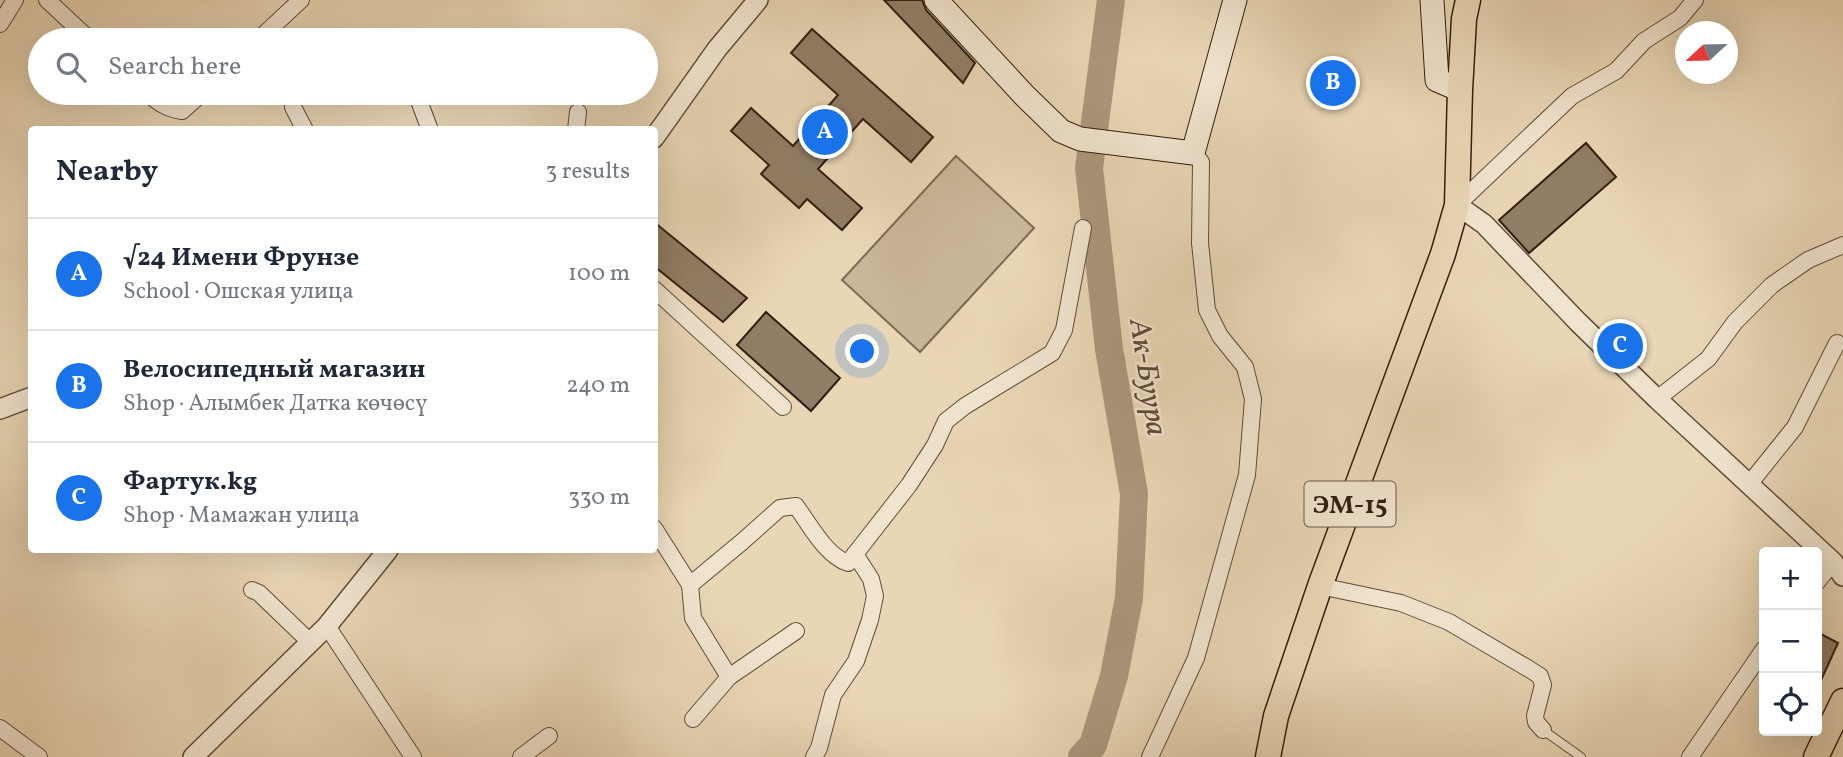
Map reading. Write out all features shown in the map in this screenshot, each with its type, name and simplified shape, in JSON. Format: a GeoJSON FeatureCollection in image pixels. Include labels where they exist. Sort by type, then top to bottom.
{"type":"FeatureCollection","features":[{"type":"Feature","properties":{"kind":"main road"},"geometry":{"type":"LineString","coordinates":[[942,2],[1025,96],[1061,131],[1080,139],[1193,153],[1235,0]]}},
{"type":"Feature","properties":{"kind":"main road"},"geometry":{"type":"LineString","coordinates":[[1432,0],[1437,80],[1460,90]]}},
{"type":"Feature","properties":{"kind":"main road"},"geometry":{"type":"LineString","coordinates":[[1457,205],[1460,90],[1464,19],[1468,0]]}},
{"type":"Feature","properties":{"kind":"main road","name":"ЭМ-15"},"geometry":{"type":"LineString","coordinates":[[1268,757],[1276,716],[1320,586],[1443,254],[1457,205]]}},
{"type":"Feature","properties":{"kind":"main road"},"geometry":{"type":"LineString","coordinates":[[1816,757],[1843,701]]}},
{"type":"Feature","properties":{"kind":"street"},"geometry":{"type":"LineString","coordinates":[[0,24],[15,0]]}},
{"type":"Feature","properties":{"kind":"street"},"geometry":{"type":"LineString","coordinates":[[271,28],[301,0]]}},
{"type":"Feature","properties":{"kind":"street"},"geometry":{"type":"LineString","coordinates":[[658,132],[717,49],[758,0]]}},
{"type":"Feature","properties":{"kind":"street"},"geometry":{"type":"LineString","coordinates":[[1695,0],[1680,18],[1644,41],[1616,71],[1572,96],[1457,205],[1484,224],[1578,323],[1657,400],[1749,483],[1838,569],[1822,579]]}},
{"type":"Feature","properties":{"kind":"street"},"geometry":{"type":"LineString","coordinates":[[56,3],[79,28]]}},
{"type":"Feature","properties":{"kind":"street"},"geometry":{"type":"LineString","coordinates":[[162,105],[182,111],[189,105]]}},
{"type":"Feature","properties":{"kind":"street"},"geometry":{"type":"LineString","coordinates":[[421,105],[428,126]]}},
{"type":"Feature","properties":{"kind":"street"},"geometry":{"type":"LineString","coordinates":[[293,107],[303,126]]}},
{"type":"Feature","properties":{"kind":"street"},"geometry":{"type":"LineString","coordinates":[[576,126],[578,112]]}},
{"type":"Feature","properties":{"kind":"street"},"geometry":{"type":"LineString","coordinates":[[1150,757],[1196,658],[1247,475],[1254,399],[1245,367],[1220,336],[1207,310],[1200,243],[1201,162],[1193,153]]}},
{"type":"Feature","properties":{"kind":"street"},"geometry":{"type":"LineString","coordinates":[[690,585],[780,508],[788,506],[796,506],[831,554],[848,563],[909,485],[946,421],[965,406],[1052,353],[1064,330],[1083,228]]}},
{"type":"Feature","properties":{"kind":"street"},"geometry":{"type":"LineString","coordinates":[[1657,400],[1708,359],[1735,323],[1773,285],[1808,260],[1843,244]]}},
{"type":"Feature","properties":{"kind":"street"},"geometry":{"type":"LineString","coordinates":[[658,293],[783,407]]}},
{"type":"Feature","properties":{"kind":"street"},"geometry":{"type":"LineString","coordinates":[[1749,483],[1795,427],[1837,342]]}},
{"type":"Feature","properties":{"kind":"street"},"geometry":{"type":"LineString","coordinates":[[0,409],[28,398]]}},
{"type":"Feature","properties":{"kind":"street"},"geometry":{"type":"LineString","coordinates":[[658,533],[690,585],[693,618],[729,677]]}},
{"type":"Feature","properties":{"kind":"street"},"geometry":{"type":"LineString","coordinates":[[193,757],[327,626],[385,553]]}},
{"type":"Feature","properties":{"kind":"street"},"geometry":{"type":"LineString","coordinates":[[814,757],[819,748],[833,695],[856,661],[876,596],[871,579],[855,554]]}},
{"type":"Feature","properties":{"kind":"street"},"geometry":{"type":"LineString","coordinates":[[1320,586],[1401,603],[1449,622],[1540,676],[1543,685],[1535,716],[1536,722],[1543,730]]}},
{"type":"Feature","properties":{"kind":"street"},"geometry":{"type":"LineString","coordinates":[[252,590],[259,593],[311,643]]}},
{"type":"Feature","properties":{"kind":"street"},"geometry":{"type":"LineString","coordinates":[[327,626],[413,757]]}},
{"type":"Feature","properties":{"kind":"street"},"geometry":{"type":"LineString","coordinates":[[693,719],[729,677],[796,631]]}},
{"type":"Feature","properties":{"kind":"street"},"geometry":{"type":"LineString","coordinates":[[1690,757],[1759,656]]}},
{"type":"Feature","properties":{"kind":"street"},"geometry":{"type":"LineString","coordinates":[[0,729],[39,757]]}},
{"type":"Feature","properties":{"kind":"street"},"geometry":{"type":"LineString","coordinates":[[521,757],[549,736]]}},
{"type":"Feature","properties":{"kind":"lane"},"geometry":{"type":"LineString","coordinates":[[1543,730],[1581,757]]}},
{"type":"Feature","properties":{"kind":"shaded area"},"geometry":{"type":"Polygon","coordinates":[[[956,156],[1034,228],[920,352],[842,280],[956,156]]]}},
{"type":"Feature","properties":{"kind":"building"},"geometry":{"type":"Polygon","coordinates":[[[884,0],[922,0],[926,10],[975,63],[963,83],[884,0]]]}},
{"type":"Feature","properties":{"kind":"building"},"geometry":{"type":"Polygon","coordinates":[[[812,29],[933,137],[911,162],[863,119],[818,169],[862,208],[842,230],[807,199],[799,208],[761,174],[769,165],[731,131],[751,108],[793,146],[838,95],[791,53],[812,29]]]}},
{"type":"Feature","properties":{"kind":"building"},"geometry":{"type":"Polygon","coordinates":[[[1586,143],[1616,177],[1529,253],[1499,220],[1586,143]]]}},
{"type":"Feature","properties":{"kind":"building"},"geometry":{"type":"Polygon","coordinates":[[[658,225],[747,298],[723,322],[658,269],[658,225]]]}},
{"type":"Feature","properties":{"kind":"building"},"geometry":{"type":"Polygon","coordinates":[[[766,312],[840,378],[811,411],[737,345],[766,312]]]}},
{"type":"Feature","properties":{"kind":"building"},"geometry":{"type":"Polygon","coordinates":[[[1822,635],[1838,643],[1822,678],[1822,635]]]}},
{"type":"Feature","properties":{"kind":"waterway","name":"Ак-Буура"},"geometry":{"type":"LineString","coordinates":[[1082,757],[1093,745],[1114,676],[1129,598],[1134,494],[1109,349],[1089,168],[1111,0]]}},
{"type":"Feature","properties":{"kind":"place","name":"Велосипедный магазин"},"geometry":{"type":"Point","coordinates":[1333,83]}},
{"type":"Feature","properties":{"kind":"place","name":"√24 Имени Фрунзе"},"geometry":{"type":"Point","coordinates":[825,132]}},
{"type":"Feature","properties":{"kind":"place","name":"Фартук.kg"},"geometry":{"type":"Point","coordinates":[1620,346]}}]}
